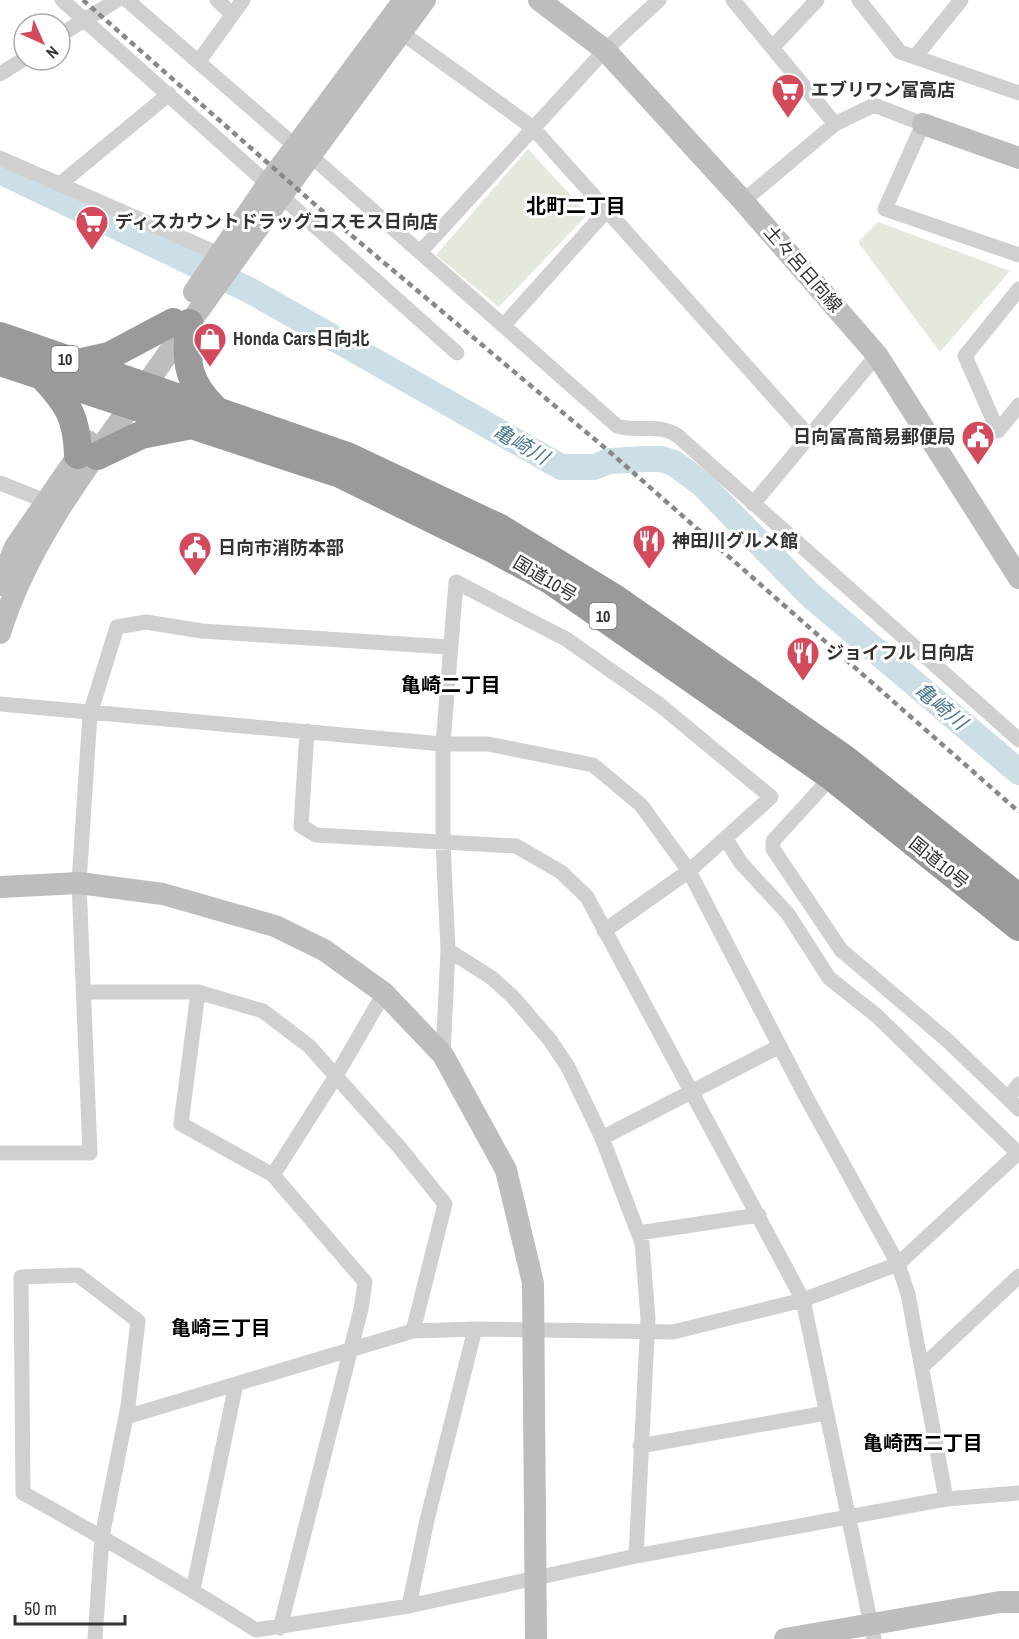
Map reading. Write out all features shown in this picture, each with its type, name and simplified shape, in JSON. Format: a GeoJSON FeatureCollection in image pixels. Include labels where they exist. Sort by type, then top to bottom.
{"type":"FeatureCollection","features":[{"type":"Feature","properties":{"kind":"highway"},"geometry":{"type":"LineString","coordinates":[[78,363],[109,357],[181,323],[190,376],[199,393],[216,410]]}},
{"type":"Feature","properties":{"kind":"highway","name":"国道10号"},"geometry":{"type":"LineString","coordinates":[[0,336],[78,363],[192,426],[340,474],[521,564],[838,768],[1019,927]]}},
{"type":"Feature","properties":{"kind":"highway","name":"国道10号"},"geometry":{"type":"LineString","coordinates":[[0,362],[43,377],[216,410],[347,456],[500,528],[616,599],[838,768],[1019,898]]}},
{"type":"Feature","properties":{"kind":"highway"},"geometry":{"type":"LineString","coordinates":[[43,377],[59,394],[73,416],[87,456],[141,435],[192,426]]}},
{"type":"Feature","properties":{"kind":"street"},"geometry":{"type":"LineString","coordinates":[[62,0],[457,353]]}},
{"type":"Feature","properties":{"kind":"street"},"geometry":{"type":"LineString","coordinates":[[72,28],[117,0]]}},
{"type":"Feature","properties":{"kind":"street"},"geometry":{"type":"LineString","coordinates":[[127,0],[421,251],[617,426],[627,430],[660,427],[669,430],[1019,740]]}},
{"type":"Feature","properties":{"kind":"street"},"geometry":{"type":"LineString","coordinates":[[218,0],[232,14]]}},
{"type":"Feature","properties":{"kind":"street"},"geometry":{"type":"LineString","coordinates":[[199,62],[243,0]]}},
{"type":"Feature","properties":{"kind":"street"},"geometry":{"type":"LineString","coordinates":[[394,27],[404,0]]}},
{"type":"Feature","properties":{"kind":"street"},"geometry":{"type":"LineString","coordinates":[[0,585],[15,547],[54,504],[275,188],[394,27],[425,0]]}},
{"type":"Feature","properties":{"kind":"street","name":"土々呂日向線"},"geometry":{"type":"LineString","coordinates":[[539,0],[605,50],[743,201],[877,355],[1019,578]]}},
{"type":"Feature","properties":{"kind":"street"},"geometry":{"type":"LineString","coordinates":[[421,251],[532,127],[605,50],[659,0]]}},
{"type":"Feature","properties":{"kind":"street"},"geometry":{"type":"LineString","coordinates":[[734,0],[835,124]]}},
{"type":"Feature","properties":{"kind":"street"},"geometry":{"type":"LineString","coordinates":[[773,47],[817,0]]}},
{"type":"Feature","properties":{"kind":"street"},"geometry":{"type":"LineString","coordinates":[[859,0],[900,52],[1019,93]]}},
{"type":"Feature","properties":{"kind":"street"},"geometry":{"type":"LineString","coordinates":[[915,57],[961,0]]}},
{"type":"Feature","properties":{"kind":"street"},"geometry":{"type":"LineString","coordinates":[[394,27],[532,127],[809,436]]}},
{"type":"Feature","properties":{"kind":"street"},"geometry":{"type":"LineString","coordinates":[[60,184],[169,94]]}},
{"type":"Feature","properties":{"kind":"street"},"geometry":{"type":"LineString","coordinates":[[743,201],[835,124],[874,105],[1019,158]]}},
{"type":"Feature","properties":{"kind":"street"},"geometry":{"type":"LineString","coordinates":[[923,124],[885,209],[1019,255]]}},
{"type":"Feature","properties":{"kind":"street"},"geometry":{"type":"LineString","coordinates":[[0,158],[226,257]]}},
{"type":"Feature","properties":{"kind":"street"},"geometry":{"type":"LineString","coordinates":[[504,325],[607,210]]}},
{"type":"Feature","properties":{"kind":"street"},"geometry":{"type":"LineString","coordinates":[[1019,289],[965,356],[998,431],[1019,405]]}},
{"type":"Feature","properties":{"kind":"street"},"geometry":{"type":"LineString","coordinates":[[753,504],[877,355]]}},
{"type":"Feature","properties":{"kind":"street"},"geometry":{"type":"LineString","coordinates":[[0,483],[54,504]]}},
{"type":"Feature","properties":{"kind":"street"},"geometry":{"type":"LineString","coordinates":[[0,633],[54,504]]}},
{"type":"Feature","properties":{"kind":"street"},"geometry":{"type":"LineString","coordinates":[[442,1055],[448,950],[442,842],[443,744],[456,582],[566,639],[660,705],[771,797],[689,871],[604,931]]}},
{"type":"Feature","properties":{"kind":"street"},"geometry":{"type":"LineString","coordinates":[[0,1153],[90,1153],[79,883],[90,714],[117,627],[146,622],[202,632],[449,647]]}},
{"type":"Feature","properties":{"kind":"street"},"geometry":{"type":"LineString","coordinates":[[0,704],[90,714],[443,744],[488,744],[593,765],[641,805],[689,871],[780,1046],[898,1264],[908,1294],[945,1498]]}},
{"type":"Feature","properties":{"kind":"street"},"geometry":{"type":"LineString","coordinates":[[308,731],[301,826],[316,835],[516,846],[561,872],[587,897],[803,1300],[826,1413],[851,1518],[872,1631]]}},
{"type":"Feature","properties":{"kind":"street"},"geometry":{"type":"LineString","coordinates":[[838,768],[773,841],[772,849],[841,950],[948,1041],[1014,1103],[1019,1084]]}},
{"type":"Feature","properties":{"kind":"street"},"geometry":{"type":"LineString","coordinates":[[126,1417],[413,1331],[475,1329],[534,1332],[673,1332],[707,1326],[803,1300],[898,1264],[1018,1154],[877,1016],[830,978],[788,914],[741,863],[726,839]]}},
{"type":"Feature","properties":{"kind":"street"},"geometry":{"type":"LineString","coordinates":[[0,887],[79,883],[163,894],[275,926],[324,950],[384,993],[442,1055],[506,1170],[533,1283],[536,1639]]}},
{"type":"Feature","properties":{"kind":"street"},"geometry":{"type":"LineString","coordinates":[[448,950],[492,978],[533,1019],[568,1067],[602,1138],[638,1233],[643,1254],[648,1318],[636,1556]]}},
{"type":"Feature","properties":{"kind":"street"},"geometry":{"type":"LineString","coordinates":[[85,992],[198,992],[263,1011],[309,1046],[400,1148],[445,1204],[413,1331]]}},
{"type":"Feature","properties":{"kind":"street"},"geometry":{"type":"LineString","coordinates":[[198,992],[181,1124],[273,1175],[365,1282],[362,1310],[280,1628]]}},
{"type":"Feature","properties":{"kind":"street"},"geometry":{"type":"LineString","coordinates":[[273,1175],[336,1076],[384,993]]}},
{"type":"Feature","properties":{"kind":"street"},"geometry":{"type":"LineString","coordinates":[[602,1138],[780,1046]]}},
{"type":"Feature","properties":{"kind":"street"},"geometry":{"type":"LineString","coordinates":[[638,1233],[759,1215]]}},
{"type":"Feature","properties":{"kind":"street"},"geometry":{"type":"LineString","coordinates":[[95,1639],[102,1537],[126,1417],[138,1321],[78,1275],[21,1277],[23,1494],[102,1537],[193,1590],[256,1630],[409,1606],[636,1556],[851,1518],[945,1498],[1019,1493]]}},
{"type":"Feature","properties":{"kind":"street"},"geometry":{"type":"LineString","coordinates":[[922,1367],[1019,1276]]}},
{"type":"Feature","properties":{"kind":"street"},"geometry":{"type":"LineString","coordinates":[[409,1606],[427,1520],[475,1329]]}},
{"type":"Feature","properties":{"kind":"street"},"geometry":{"type":"LineString","coordinates":[[193,1590],[236,1384]]}},
{"type":"Feature","properties":{"kind":"street"},"geometry":{"type":"LineString","coordinates":[[640,1446],[826,1413]]}},
{"type":"Feature","properties":{"kind":"street"},"geometry":{"type":"LineString","coordinates":[[785,1639],[872,1631],[1000,1602],[1019,1602]]}},
{"type":"Feature","properties":{"kind":"shaded area"},"geometry":{"type":"Polygon","coordinates":[[[528,149],[588,214],[499,307],[436,255],[528,149]]]}},
{"type":"Feature","properties":{"kind":"shaded area"},"geometry":{"type":"Polygon","coordinates":[[[878,222],[1010,271],[940,352],[858,242],[878,222]]]}},
{"type":"Feature","properties":{"kind":"waterway","name":"亀崎川"},"geometry":{"type":"LineString","coordinates":[[0,171],[251,291],[561,467],[594,467],[609,461],[646,459],[661,459],[674,463],[702,484],[809,594],[1019,772]]}},
{"type":"Feature","properties":{"kind":"railway"},"geometry":{"type":"LineString","coordinates":[[83,0],[320,209],[611,453],[1019,812]]}},
{"type":"Feature","properties":{"kind":"place","name":"エブリワン富高店"},"geometry":{"type":"Point","coordinates":[788,119]}},
{"type":"Feature","properties":{"kind":"place","name":"ディスカウントドラッグコスモス日向店"},"geometry":{"type":"Point","coordinates":[92,251]}},
{"type":"Feature","properties":{"kind":"place","name":"Honda Cars日向北"},"geometry":{"type":"Point","coordinates":[210,368]}},
{"type":"Feature","properties":{"kind":"place","name":"日向富高簡易郵便局"},"geometry":{"type":"Point","coordinates":[978,466]}},
{"type":"Feature","properties":{"kind":"place","name":"神田川グルメ館"},"geometry":{"type":"Point","coordinates":[649,570]}},
{"type":"Feature","properties":{"kind":"place","name":"日向市消防本部"},"geometry":{"type":"Point","coordinates":[195,577]}},
{"type":"Feature","properties":{"kind":"place","name":"ジョイフル 日向店"},"geometry":{"type":"Point","coordinates":[803,682]}},
{"type":"Feature","properties":{"kind":"district","name":"北町二丁目"},"geometry":{"type":"Point","coordinates":[576,206]}},
{"type":"Feature","properties":{"kind":"district","name":"亀崎二丁目"},"geometry":{"type":"Point","coordinates":[451,685]}},
{"type":"Feature","properties":{"kind":"district","name":"亀崎三丁目"},"geometry":{"type":"Point","coordinates":[221,1328]}},
{"type":"Feature","properties":{"kind":"district","name":"亀崎西二丁目"},"geometry":{"type":"Point","coordinates":[923,1443]}}]}
